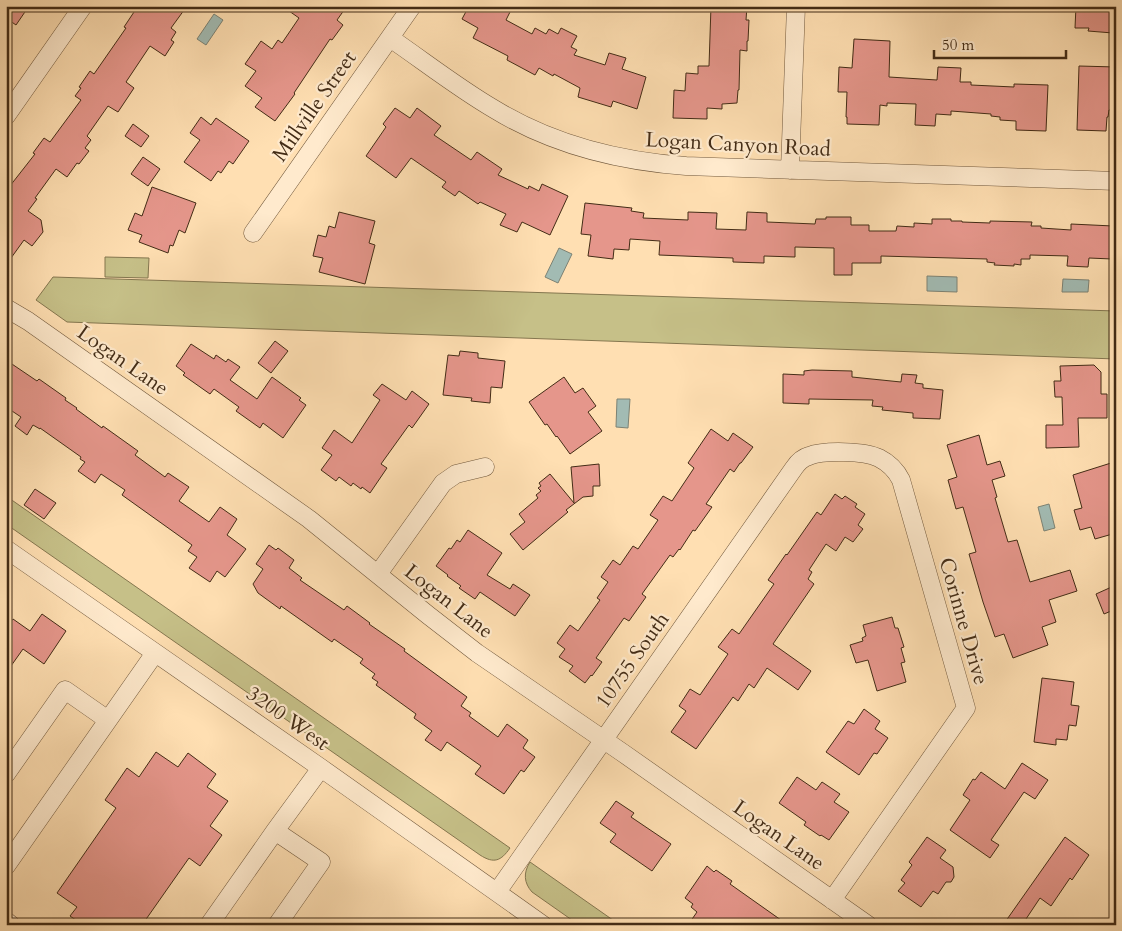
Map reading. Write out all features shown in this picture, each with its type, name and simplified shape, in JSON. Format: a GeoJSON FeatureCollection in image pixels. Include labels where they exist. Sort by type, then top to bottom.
{"type":"FeatureCollection","features":[{"type":"Feature","properties":{"kind":"street"},"geometry":{"type":"LineString","coordinates":[[6,116],[83,6]]}},
{"type":"Feature","properties":{"kind":"street","name":"Millville Street"},"geometry":{"type":"LineString","coordinates":[[253,233],[412,6]]}},
{"type":"Feature","properties":{"kind":"street"},"geometry":{"type":"LineString","coordinates":[[790,170],[796,6]]}},
{"type":"Feature","properties":{"kind":"street","name":"Logan Canyon Road"},"geometry":{"type":"LineString","coordinates":[[390,38],[469,94],[522,125],[579,148],[632,161],[790,170],[1116,182]]}},
{"type":"Feature","properties":{"kind":"street","name":"Logan Lane"},"geometry":{"type":"LineString","coordinates":[[6,308],[28,321],[337,540],[470,648],[868,925]]}},
{"type":"Feature","properties":{"kind":"street","name":"Corinne Drive"},"geometry":{"type":"LineString","coordinates":[[808,456],[825,452],[872,454],[886,462],[897,473],[901,480],[966,708],[832,900]]}},
{"type":"Feature","properties":{"kind":"street","name":"10755 South"},"geometry":{"type":"LineString","coordinates":[[497,892],[794,468],[802,459],[808,456]]}},
{"type":"Feature","properties":{"kind":"street"},"geometry":{"type":"LineString","coordinates":[[378,574],[443,483],[456,474],[485,467]]}},
{"type":"Feature","properties":{"kind":"street","name":"3200 West"},"geometry":{"type":"LineString","coordinates":[[6,549],[543,925]]}},
{"type":"Feature","properties":{"kind":"street"},"geometry":{"type":"LineString","coordinates":[[6,866],[155,653]]}},
{"type":"Feature","properties":{"kind":"street"},"geometry":{"type":"LineString","coordinates":[[6,774],[65,690],[108,720]]}},
{"type":"Feature","properties":{"kind":"street"},"geometry":{"type":"LineString","coordinates":[[209,925],[274,831],[321,768]]}},
{"type":"Feature","properties":{"kind":"street"},"geometry":{"type":"LineString","coordinates":[[274,831],[321,862],[277,925]]}},
{"type":"Feature","properties":{"kind":"street"},"geometry":{"type":"LineString","coordinates":[[6,921],[11,925]]}},
{"type":"Feature","properties":{"kind":"shaded area"},"geometry":{"type":"Polygon","coordinates":[[[105,257],[149,258],[148,278],[105,277],[105,257]]]}},
{"type":"Feature","properties":{"kind":"shaded area"},"geometry":{"type":"Polygon","coordinates":[[[53,277],[1116,311],[1116,359],[67,322],[36,300],[53,277]]]}},
{"type":"Feature","properties":{"kind":"shaded area"},"geometry":{"type":"Polygon","coordinates":[[[6,496],[510,848],[497,860],[489,860],[480,855],[6,524],[6,496]]]}},
{"type":"Feature","properties":{"kind":"shaded area"},"geometry":{"type":"Polygon","coordinates":[[[530,862],[620,925],[579,925],[529,889],[525,874],[530,862]]]}},
{"type":"Feature","properties":{"kind":"water"},"geometry":{"type":"Polygon","coordinates":[[[214,14],[223,20],[206,45],[197,39],[214,14]]]}},
{"type":"Feature","properties":{"kind":"water"},"geometry":{"type":"Polygon","coordinates":[[[559,248],[572,254],[558,283],[545,277],[559,248]]]}},
{"type":"Feature","properties":{"kind":"water"},"geometry":{"type":"Polygon","coordinates":[[[927,276],[957,277],[957,292],[927,291],[927,276]]]}},
{"type":"Feature","properties":{"kind":"water"},"geometry":{"type":"Polygon","coordinates":[[[1063,279],[1089,280],[1088,292],[1062,292],[1063,279]]]}},
{"type":"Feature","properties":{"kind":"water"},"geometry":{"type":"Polygon","coordinates":[[[617,399],[630,399],[628,428],[616,427],[617,399]]]}},
{"type":"Feature","properties":{"kind":"water"},"geometry":{"type":"Polygon","coordinates":[[[1049,504],[1055,528],[1044,531],[1038,507],[1049,504]]]}},
{"type":"Feature","properties":{"kind":"building"},"geometry":{"type":"Polygon","coordinates":[[[6,6],[29,6],[16,25],[6,18],[6,6]]]}},
{"type":"Feature","properties":{"kind":"building"},"geometry":{"type":"Polygon","coordinates":[[[138,6],[187,6],[171,28],[176,32],[171,40],[174,42],[165,56],[150,46],[126,82],[134,88],[118,112],[108,106],[87,136],[91,140],[85,148],[89,151],[67,177],[56,169],[35,198],[37,199],[28,211],[41,220],[43,232],[32,246],[24,240],[6,265],[6,191],[35,154],[33,153],[44,138],[50,142],[81,100],[75,96],[81,88],[79,87],[90,71],[94,74],[126,28],[124,27],[138,6]]]}},
{"type":"Feature","properties":{"kind":"building"},"geometry":{"type":"Polygon","coordinates":[[[282,6],[347,6],[337,20],[343,25],[332,40],[330,39],[295,94],[275,121],[255,107],[262,98],[245,86],[256,71],[245,64],[261,41],[272,49],[278,40],[282,43],[299,18],[282,6]]]}},
{"type":"Feature","properties":{"kind":"building"},"geometry":{"type":"Polygon","coordinates":[[[469,6],[513,6],[506,20],[532,34],[535,28],[546,34],[549,29],[558,34],[561,28],[577,36],[571,47],[577,50],[574,55],[605,65],[609,53],[626,58],[622,69],[646,77],[637,109],[613,101],[611,107],[578,97],[580,88],[554,74],[553,76],[539,68],[535,75],[507,60],[508,56],[473,38],[478,28],[462,19],[469,6]]]}},
{"type":"Feature","properties":{"kind":"building"},"geometry":{"type":"Polygon","coordinates":[[[711,6],[747,6],[746,20],[749,20],[747,51],[740,50],[737,103],[722,104],[722,109],[707,108],[707,119],[673,118],[674,90],[685,91],[686,73],[698,74],[698,66],[709,66],[711,6]]]}},
{"type":"Feature","properties":{"kind":"building"},"geometry":{"type":"Polygon","coordinates":[[[1076,6],[1114,6],[1113,33],[1088,31],[1089,28],[1075,28],[1076,6]]]}},
{"type":"Feature","properties":{"kind":"building"},"geometry":{"type":"Polygon","coordinates":[[[854,39],[890,41],[889,77],[937,80],[938,67],[961,68],[960,82],[971,82],[971,85],[1014,87],[1014,84],[1048,85],[1046,131],[1016,130],[1016,121],[1000,120],[1000,117],[991,116],[991,114],[951,111],[951,115],[936,114],[935,126],[915,125],[916,104],[887,103],[887,106],[880,105],[879,125],[847,124],[847,92],[838,92],[839,67],[852,68],[854,39]]]}},
{"type":"Feature","properties":{"kind":"building"},"geometry":{"type":"Polygon","coordinates":[[[1079,66],[1116,67],[1115,96],[1112,96],[1106,131],[1077,130],[1079,66]]]}},
{"type":"Feature","properties":{"kind":"building"},"geometry":{"type":"Polygon","coordinates":[[[395,108],[410,118],[417,108],[441,126],[434,135],[471,160],[477,152],[502,169],[498,175],[528,189],[529,186],[539,191],[542,184],[568,196],[550,235],[522,222],[517,232],[500,225],[506,214],[480,202],[478,204],[459,191],[455,196],[442,187],[446,182],[411,158],[396,178],[366,156],[386,127],[383,124],[395,108]]]}},
{"type":"Feature","properties":{"kind":"building"},"geometry":{"type":"Polygon","coordinates":[[[201,117],[211,125],[216,118],[249,141],[233,164],[229,161],[221,173],[218,171],[211,181],[184,162],[200,140],[190,133],[201,117]]]}},
{"type":"Feature","properties":{"kind":"building"},"geometry":{"type":"Polygon","coordinates":[[[133,124],[149,136],[141,147],[125,136],[133,124]]]}},
{"type":"Feature","properties":{"kind":"building"},"geometry":{"type":"Polygon","coordinates":[[[143,157],[160,169],[148,186],[131,174],[143,157]]]}},
{"type":"Feature","properties":{"kind":"building"},"geometry":{"type":"Polygon","coordinates":[[[152,187],[196,203],[185,233],[179,230],[173,246],[170,245],[168,253],[139,242],[142,235],[128,230],[135,213],[142,216],[152,187]]]}},
{"type":"Feature","properties":{"kind":"building"},"geometry":{"type":"Polygon","coordinates":[[[585,203],[632,208],[631,211],[644,213],[643,218],[688,220],[688,212],[717,213],[716,229],[746,230],[747,212],[767,213],[767,222],[815,224],[816,219],[826,219],[826,217],[851,217],[851,225],[869,225],[869,231],[896,231],[897,226],[914,227],[914,223],[932,224],[932,219],[990,223],[990,221],[1032,222],[1031,226],[1071,230],[1071,224],[1113,226],[1112,259],[1089,258],[1088,267],[1067,266],[1068,256],[1030,255],[1030,259],[1021,259],[1021,265],[1014,264],[1014,266],[994,265],[995,263],[987,262],[987,259],[881,256],[881,263],[852,263],[852,275],[834,275],[834,248],[795,247],[795,257],[764,256],[764,263],[733,262],[733,258],[659,255],[660,241],[630,239],[629,250],[614,249],[613,259],[588,256],[591,235],[581,234],[585,203]]]}},
{"type":"Feature","properties":{"kind":"building"},"geometry":{"type":"Polygon","coordinates":[[[339,212],[375,221],[369,243],[375,245],[365,284],[319,272],[323,258],[313,256],[318,235],[326,237],[329,226],[335,228],[339,212]]]}},
{"type":"Feature","properties":{"kind":"building"},"geometry":{"type":"Polygon","coordinates":[[[275,341],[288,351],[271,373],[258,363],[275,341]]]}},
{"type":"Feature","properties":{"kind":"building"},"geometry":{"type":"Polygon","coordinates":[[[191,344],[214,359],[216,355],[226,362],[228,359],[240,367],[230,380],[257,399],[272,377],[301,398],[299,400],[306,405],[283,438],[263,423],[260,428],[236,411],[239,407],[214,389],[210,394],[183,375],[185,373],[176,366],[191,344]]]}},
{"type":"Feature","properties":{"kind":"building"},"geometry":{"type":"Polygon","coordinates":[[[460,351],[478,353],[478,358],[505,361],[502,388],[491,387],[490,403],[471,401],[472,398],[443,395],[448,355],[459,356],[460,351]]]}},
{"type":"Feature","properties":{"kind":"building"},"geometry":{"type":"Polygon","coordinates":[[[6,360],[37,381],[39,379],[66,398],[65,400],[76,409],[138,451],[135,455],[165,477],[168,473],[189,487],[179,501],[209,522],[220,507],[237,519],[227,535],[246,549],[225,577],[217,571],[210,582],[189,568],[197,557],[188,551],[192,545],[122,495],[125,490],[101,474],[95,483],[78,471],[85,462],[80,459],[81,457],[40,428],[33,425],[27,435],[15,426],[21,417],[6,407],[6,360]]]}},
{"type":"Feature","properties":{"kind":"building"},"geometry":{"type":"Polygon","coordinates":[[[1094,365],[1101,372],[1101,394],[1107,394],[1107,418],[1078,418],[1079,447],[1046,448],[1046,425],[1063,425],[1062,397],[1055,397],[1054,381],[1061,381],[1060,366],[1094,365]]]}},
{"type":"Feature","properties":{"kind":"building"},"geometry":{"type":"Polygon","coordinates":[[[804,371],[852,371],[852,377],[901,382],[902,374],[917,375],[915,383],[923,384],[923,388],[943,390],[940,419],[913,418],[913,413],[882,410],[883,407],[872,406],[873,400],[809,399],[809,404],[783,403],[783,374],[804,375],[804,371]]]}},
{"type":"Feature","properties":{"kind":"building"},"geometry":{"type":"Polygon","coordinates":[[[564,377],[575,393],[583,388],[596,406],[588,412],[602,431],[570,454],[547,424],[545,425],[529,402],[564,377]]]}},
{"type":"Feature","properties":{"kind":"building"},"geometry":{"type":"Polygon","coordinates":[[[382,384],[406,400],[412,391],[429,404],[412,428],[409,425],[381,464],[387,468],[370,493],[353,483],[351,486],[339,477],[336,481],[321,470],[332,455],[322,448],[334,430],[352,443],[380,400],[373,395],[382,384]]]}},
{"type":"Feature","properties":{"kind":"building"},"geometry":{"type":"Polygon","coordinates":[[[711,429],[728,441],[733,433],[753,447],[734,472],[730,469],[706,504],[712,507],[695,531],[693,530],[680,550],[673,557],[670,555],[642,594],[646,597],[629,621],[624,618],[596,658],[602,662],[585,683],[569,671],[573,666],[559,657],[565,649],[557,643],[570,625],[578,631],[600,600],[597,598],[608,582],[601,577],[613,560],[620,565],[633,546],[638,549],[658,520],[650,515],[663,496],[672,501],[694,468],[688,463],[711,429]]]}},
{"type":"Feature","properties":{"kind":"building"},"geometry":{"type":"Polygon","coordinates":[[[979,435],[987,465],[1000,461],[1005,476],[992,480],[997,497],[995,498],[1008,542],[1017,540],[1030,582],[1070,570],[1077,591],[1049,600],[1056,622],[1042,627],[1048,645],[1013,658],[1004,634],[995,637],[969,554],[976,552],[963,507],[956,509],[948,480],[957,477],[947,445],[979,435]]]}},
{"type":"Feature","properties":{"kind":"building"},"geometry":{"type":"Polygon","coordinates":[[[1111,463],[1116,482],[1116,533],[1095,539],[1091,527],[1080,530],[1074,510],[1082,508],[1073,475],[1111,463]]]}},
{"type":"Feature","properties":{"kind":"building"},"geometry":{"type":"Polygon","coordinates":[[[599,464],[600,486],[593,486],[593,496],[583,497],[566,510],[568,512],[523,550],[510,534],[525,522],[519,514],[538,498],[536,495],[541,491],[538,488],[541,486],[539,483],[550,474],[574,503],[571,467],[599,464]]]}},
{"type":"Feature","properties":{"kind":"building"},"geometry":{"type":"Polygon","coordinates":[[[35,489],[56,503],[44,519],[24,505],[35,489]]]}},
{"type":"Feature","properties":{"kind":"building"},"geometry":{"type":"Polygon","coordinates":[[[835,494],[842,499],[845,496],[857,504],[855,507],[865,514],[858,525],[863,529],[853,542],[845,537],[836,551],[826,544],[809,570],[812,572],[808,579],[814,584],[773,644],[811,671],[798,690],[767,668],[754,688],[749,684],[738,701],[733,697],[696,749],[671,732],[686,711],[679,706],[690,689],[700,695],[728,654],[718,647],[732,629],[739,634],[774,584],[768,580],[817,512],[821,515],[835,494]]]}},
{"type":"Feature","properties":{"kind":"building"},"geometry":{"type":"Polygon","coordinates":[[[468,530],[502,553],[487,575],[510,589],[513,584],[530,595],[515,616],[480,592],[475,599],[459,588],[461,586],[436,566],[449,548],[451,549],[457,540],[460,542],[468,530]]]}},
{"type":"Feature","properties":{"kind":"building"},"geometry":{"type":"Polygon","coordinates":[[[269,545],[276,550],[278,548],[294,560],[289,568],[302,578],[300,580],[344,610],[347,606],[467,697],[461,706],[471,713],[469,716],[498,737],[507,724],[528,740],[523,748],[535,757],[524,772],[521,770],[504,794],[475,774],[481,766],[447,742],[441,751],[425,740],[432,731],[414,718],[416,714],[376,685],[378,682],[372,678],[375,674],[360,663],[363,659],[334,639],[332,642],[281,606],[280,609],[258,593],[253,584],[263,569],[256,564],[269,545]]]}},
{"type":"Feature","properties":{"kind":"building"},"geometry":{"type":"Polygon","coordinates":[[[1116,585],[1116,609],[1104,614],[1096,594],[1116,585]]]}},
{"type":"Feature","properties":{"kind":"building"},"geometry":{"type":"Polygon","coordinates":[[[42,614],[66,631],[44,664],[23,649],[6,673],[6,628],[13,619],[30,631],[42,614]]]}},
{"type":"Feature","properties":{"kind":"building"},"geometry":{"type":"Polygon","coordinates":[[[892,617],[904,647],[901,648],[905,662],[901,663],[906,682],[877,691],[868,660],[856,663],[850,645],[863,641],[862,638],[866,636],[863,625],[892,617]]]}},
{"type":"Feature","properties":{"kind":"building"},"geometry":{"type":"Polygon","coordinates":[[[1042,678],[1074,682],[1071,705],[1079,706],[1076,726],[1069,725],[1067,740],[1056,739],[1056,745],[1034,742],[1042,678]]]}},
{"type":"Feature","properties":{"kind":"building"},"geometry":{"type":"Polygon","coordinates":[[[864,709],[880,721],[875,729],[888,738],[877,754],[874,753],[859,775],[826,752],[848,721],[854,724],[864,709]]]}},
{"type":"Feature","properties":{"kind":"building"},"geometry":{"type":"Polygon","coordinates":[[[156,752],[178,767],[188,753],[216,774],[207,787],[228,801],[210,826],[222,835],[200,866],[189,858],[142,925],[83,925],[70,916],[77,907],[57,893],[116,808],[105,800],[127,768],[139,777],[156,752]]]}},
{"type":"Feature","properties":{"kind":"building"},"geometry":{"type":"Polygon","coordinates":[[[1022,763],[1048,780],[1035,799],[1024,792],[991,840],[999,845],[990,858],[950,830],[970,800],[963,795],[973,779],[975,780],[981,772],[1005,789],[1022,763]]]}},
{"type":"Feature","properties":{"kind":"building"},"geometry":{"type":"Polygon","coordinates":[[[797,777],[816,790],[822,782],[840,794],[834,802],[849,812],[829,840],[804,825],[806,822],[779,803],[797,777]]]}},
{"type":"Feature","properties":{"kind":"building"},"geometry":{"type":"Polygon","coordinates":[[[616,801],[634,813],[631,817],[671,844],[652,871],[610,842],[616,834],[600,823],[616,801]]]}},
{"type":"Feature","properties":{"kind":"building"},"geometry":{"type":"Polygon","coordinates":[[[927,837],[946,850],[940,858],[953,867],[954,877],[951,882],[946,882],[938,894],[933,891],[921,907],[898,891],[905,883],[901,880],[912,865],[909,862],[927,837]]]}},
{"type":"Feature","properties":{"kind":"building"},"geometry":{"type":"Polygon","coordinates":[[[1065,837],[1089,855],[1072,880],[1070,878],[1051,906],[1040,898],[1022,925],[1003,925],[1065,837]]]}},
{"type":"Feature","properties":{"kind":"building"},"geometry":{"type":"Polygon","coordinates":[[[707,866],[714,872],[716,870],[732,881],[730,884],[788,925],[688,925],[697,912],[691,907],[693,904],[685,898],[707,866]]]}}]}
